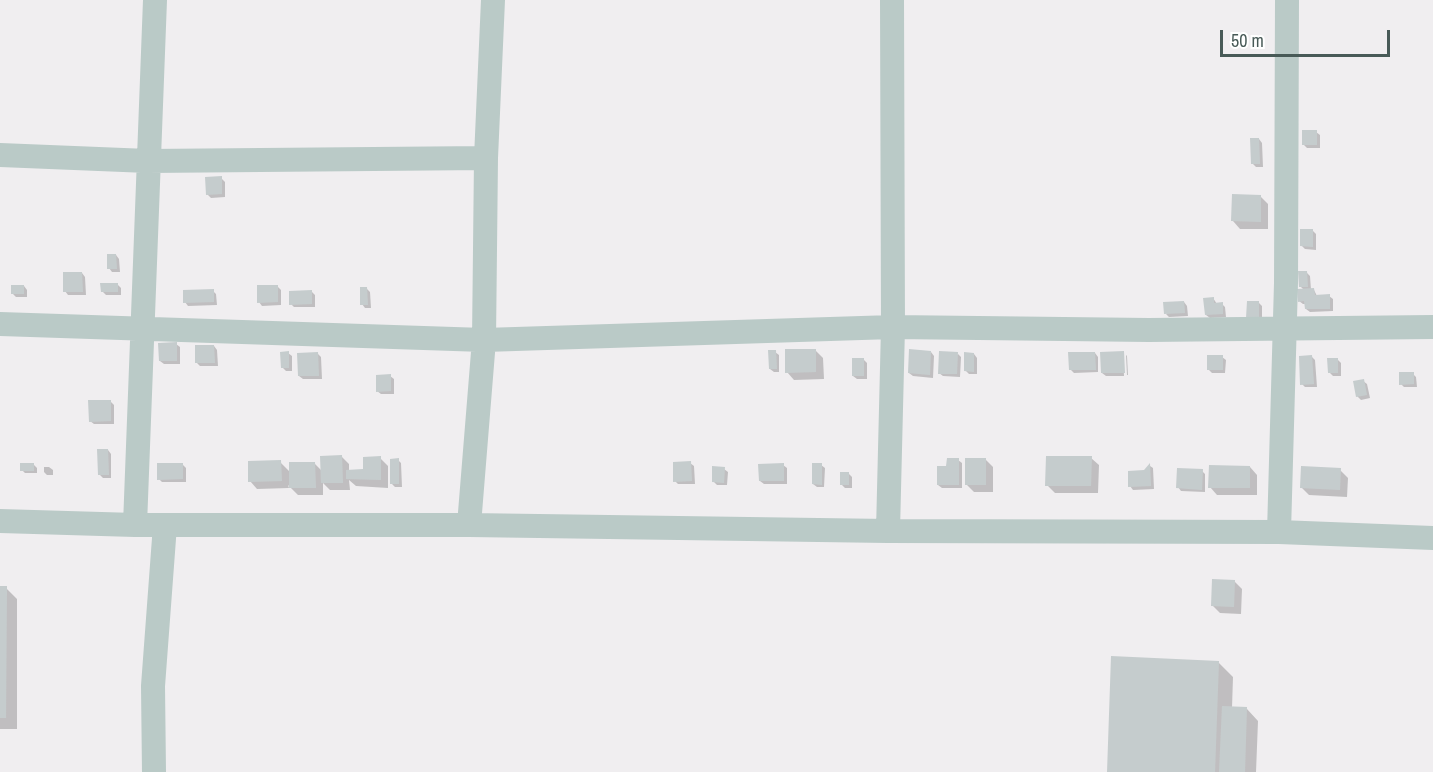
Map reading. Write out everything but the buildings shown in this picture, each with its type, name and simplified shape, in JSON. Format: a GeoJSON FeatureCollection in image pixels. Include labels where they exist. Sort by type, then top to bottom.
{"type":"FeatureCollection","features":[{"type":"Feature","properties":{"kind":"street"},"geometry":{"type":"LineString","coordinates":[[135,525],[155,0]]}},
{"type":"Feature","properties":{"kind":"street"},"geometry":{"type":"LineString","coordinates":[[469,525],[484,340],[486,158],[493,0]]}},
{"type":"Feature","properties":{"kind":"street"},"geometry":{"type":"LineString","coordinates":[[888,531],[893,327],[892,0]]}},
{"type":"Feature","properties":{"kind":"street"},"geometry":{"type":"LineString","coordinates":[[1279,532],[1288,139],[1287,0]]}},
{"type":"Feature","properties":{"kind":"street"},"geometry":{"type":"LineString","coordinates":[[0,155],[148,161],[486,158]]}},
{"type":"Feature","properties":{"kind":"street"},"geometry":{"type":"LineString","coordinates":[[0,324],[484,340],[893,327],[1285,330],[1433,327]]}},
{"type":"Feature","properties":{"kind":"street"},"geometry":{"type":"LineString","coordinates":[[0,521],[135,525],[469,525],[888,531],[1279,532],[1433,538]]}},
{"type":"Feature","properties":{"kind":"street"},"geometry":{"type":"LineString","coordinates":[[154,772],[153,686],[165,525]]}}]}
